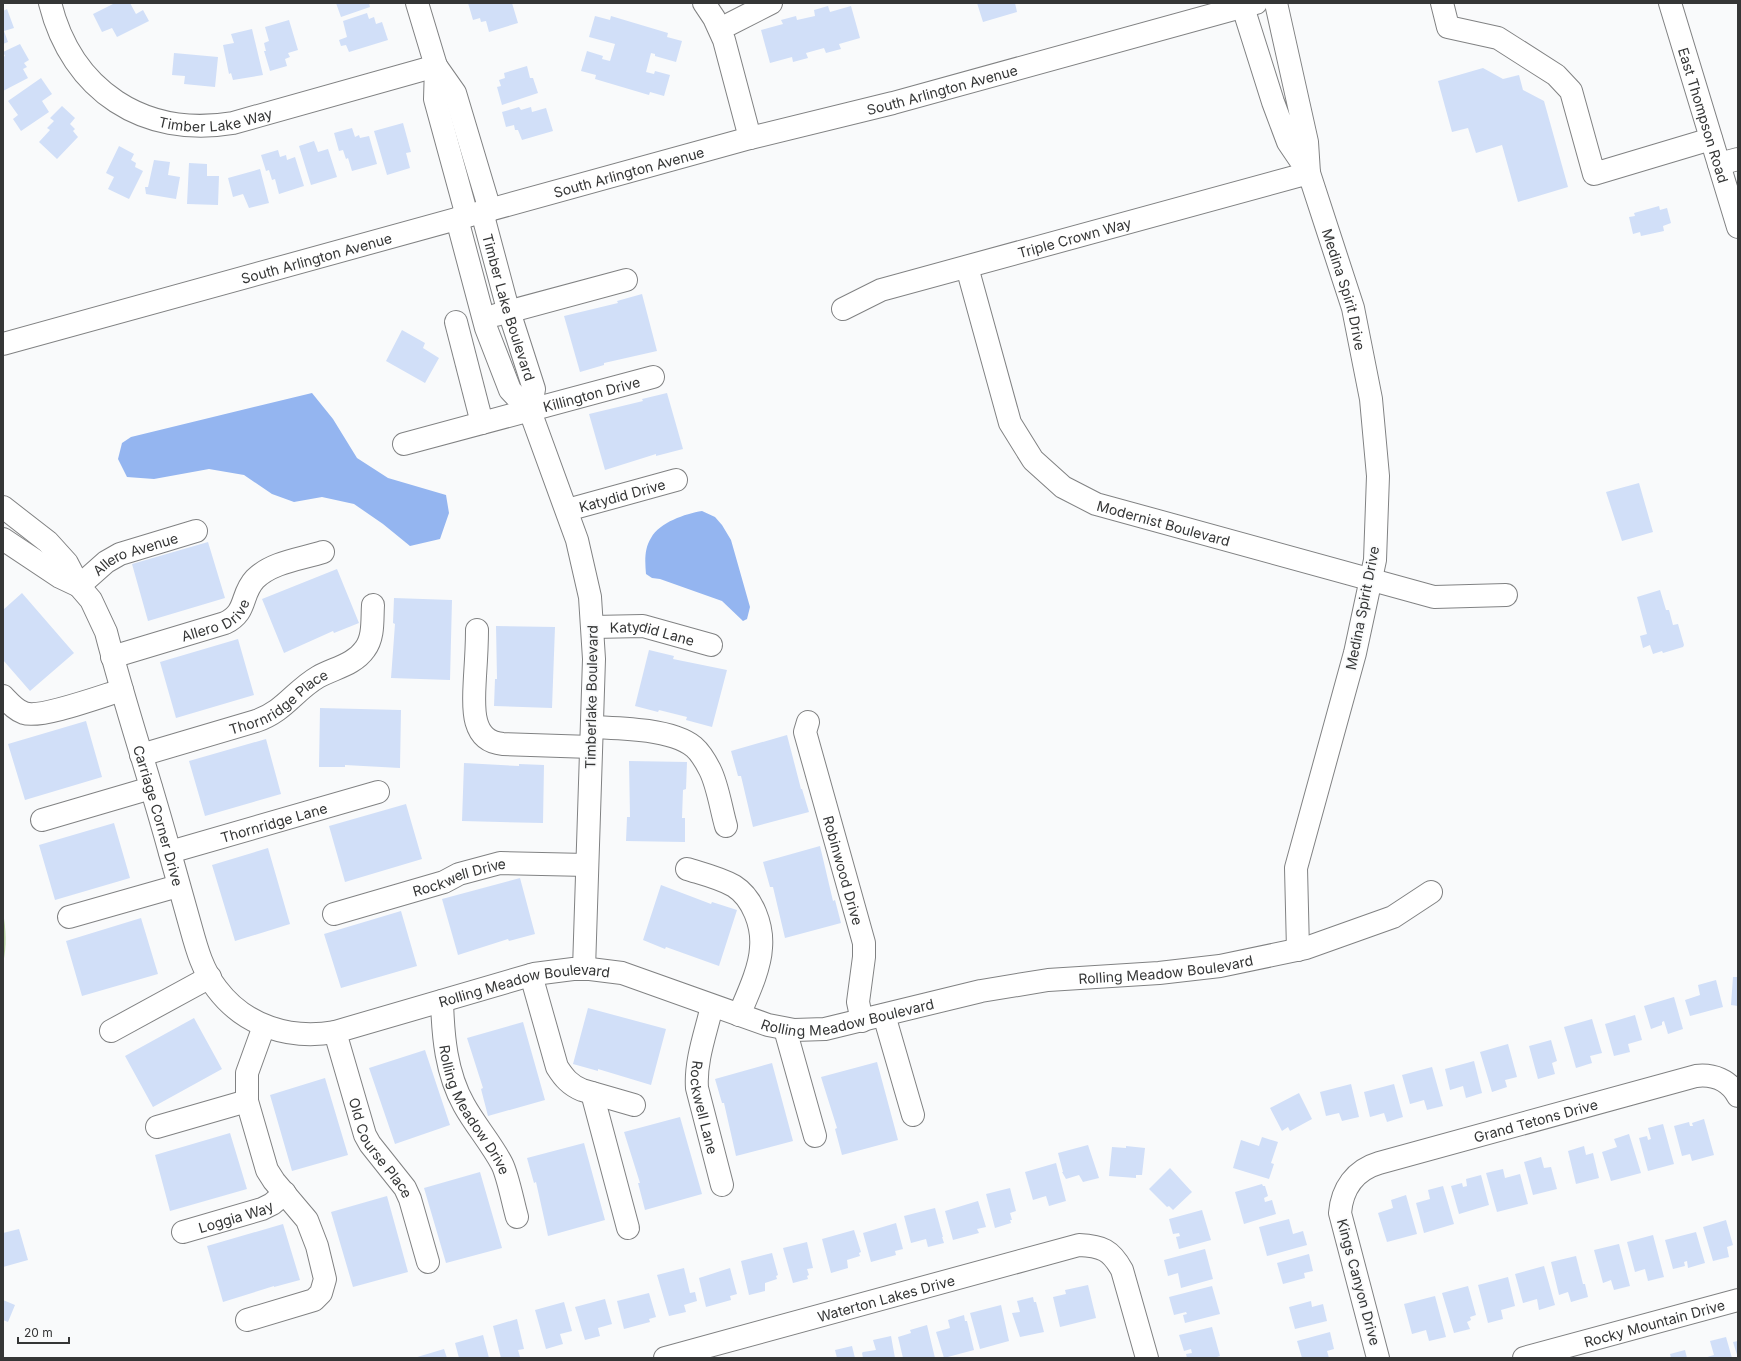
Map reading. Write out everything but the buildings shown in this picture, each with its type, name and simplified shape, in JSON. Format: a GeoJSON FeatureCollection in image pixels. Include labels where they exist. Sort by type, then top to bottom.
{"type":"FeatureCollection","features":[{"type":"Feature","properties":{"kind":"street","name":"Timber Lake Way"},"geometry":{"type":"LineString","coordinates":[[50,3],[55,24],[65,46],[78,66],[99,89],[132,111],[170,123],[202,126],[233,123],[436,66]]}},
{"type":"Feature","properties":{"kind":"street","name":"Timber Lake Boulevard"},"geometry":{"type":"LineString","coordinates":[[417,3],[436,66],[455,94],[474,214],[483,318],[510,390],[530,410]]}},
{"type":"Feature","properties":{"kind":"street"},"geometry":{"type":"LineString","coordinates":[[704,3],[720,29],[724,40],[750,138]]}},
{"type":"Feature","properties":{"kind":"street"},"geometry":{"type":"LineString","coordinates":[[720,29],[771,3]]}},
{"type":"Feature","properties":{"kind":"street","name":"Medina Spirit Drive"},"geometry":{"type":"LineString","coordinates":[[1276,3],[1307,142],[1309,173],[1353,308],[1371,399],[1378,476],[1375,560],[1355,653],[1296,868],[1298,950]]}},
{"type":"Feature","properties":{"kind":"street"},"geometry":{"type":"LineString","coordinates":[[1442,3],[1448,27],[1498,38],[1556,75],[1571,91],[1594,174],[1711,139]]}},
{"type":"Feature","properties":{"kind":"street","name":"East Thompson Road"},"geometry":{"type":"LineString","coordinates":[[1670,3],[1711,139],[1728,162],[1738,227]]}},
{"type":"Feature","properties":{"kind":"street","name":"Medina Spirit Drive"},"geometry":{"type":"LineString","coordinates":[[1249,5],[1273,102],[1288,142],[1309,173]]}},
{"type":"Feature","properties":{"kind":"street","name":"South Arlington Avenue"},"geometry":{"type":"LineString","coordinates":[[3,344],[750,138],[901,101],[1249,5]]}},
{"type":"Feature","properties":{"kind":"street","name":"Triple Crown Way"},"geometry":{"type":"LineString","coordinates":[[843,309],[881,290],[1309,173]]}},
{"type":"Feature","properties":{"kind":"street","name":"Timber Lake Boulevard"},"geometry":{"type":"LineString","coordinates":[[474,214],[509,312],[534,389],[530,410]]}},
{"type":"Feature","properties":{"kind":"street","name":"Modernist Boulevard"},"geometry":{"type":"LineString","coordinates":[[966,267],[1010,423],[1033,460],[1063,487],[1096,504],[1434,598],[1506,595]]}},
{"type":"Feature","properties":{"kind":"street"},"geometry":{"type":"LineString","coordinates":[[483,318],[626,280]]}},
{"type":"Feature","properties":{"kind":"street"},"geometry":{"type":"LineString","coordinates":[[456,322],[482,423]]}},
{"type":"Feature","properties":{"kind":"street","name":"Killington Drive"},"geometry":{"type":"LineString","coordinates":[[404,444],[653,377]]}},
{"type":"Feature","properties":{"kind":"street","name":"Timberlake Boulevard"},"geometry":{"type":"LineString","coordinates":[[530,410],[577,540],[588,582],[593,627],[594,659],[592,737],[584,969]]}},
{"type":"Feature","properties":{"kind":"street","name":"Katydid Drive"},"geometry":{"type":"LineString","coordinates":[[566,510],[676,480]]}},
{"type":"Feature","properties":{"kind":"street","name":"Carriage Corner Drive"},"geometry":{"type":"LineString","coordinates":[[3,507],[48,542],[67,563],[78,584],[91,600],[106,632],[199,955],[206,972],[217,989],[237,1010],[264,1026]]}},
{"type":"Feature","properties":{"kind":"street","name":"Allero Avenue"},"geometry":{"type":"LineString","coordinates":[[78,584],[106,562],[120,554],[196,531]]}},
{"type":"Feature","properties":{"kind":"street","name":"Carriage Corner Drive"},"geometry":{"type":"LineString","coordinates":[[3,539],[60,577],[78,584]]}},
{"type":"Feature","properties":{"kind":"street","name":"Allero Drive"},"geometry":{"type":"LineString","coordinates":[[112,657],[231,620],[237,615],[244,604],[252,583],[263,573],[272,567],[323,552]]}},
{"type":"Feature","properties":{"kind":"street","name":"Thornridge Place"},"geometry":{"type":"LineString","coordinates":[[141,754],[256,721],[276,712],[308,683],[360,656],[371,639],[373,605]]}},
{"type":"Feature","properties":{"kind":"street","name":"Katydid Lane"},"geometry":{"type":"LineString","coordinates":[[593,627],[643,626],[711,644]]}},
{"type":"Feature","properties":{"kind":"street"},"geometry":{"type":"LineString","coordinates":[[477,630],[473,712],[477,725],[484,735],[493,743],[592,737],[628,728],[677,739],[694,748],[701,754],[710,770],[726,826]]}},
{"type":"Feature","properties":{"kind":"street"},"geometry":{"type":"LineString","coordinates":[[3,696],[12,706],[22,713],[37,715],[122,690]]}},
{"type":"Feature","properties":{"kind":"street","name":"Robinwood Drive"},"geometry":{"type":"LineString","coordinates":[[808,722],[805,732],[864,943],[864,957],[858,1002],[862,1021]]}},
{"type":"Feature","properties":{"kind":"street"},"geometry":{"type":"LineString","coordinates":[[42,820],[151,788]]}},
{"type":"Feature","properties":{"kind":"street","name":"Thornridge Lane"},"geometry":{"type":"LineString","coordinates":[[170,852],[378,792]]}},
{"type":"Feature","properties":{"kind":"street","name":"Rockwell Drive"},"geometry":{"type":"LineString","coordinates":[[334,914],[444,882],[459,874],[500,863],[587,865]]}},
{"type":"Feature","properties":{"kind":"street"},"geometry":{"type":"LineString","coordinates":[[687,869],[735,887],[747,898],[758,918],[761,948],[756,972],[739,1016]]}},
{"type":"Feature","properties":{"kind":"street"},"geometry":{"type":"LineString","coordinates":[[69,918],[178,886]]}},
{"type":"Feature","properties":{"kind":"street","name":"Rolling Meadow Boulevard"},"geometry":{"type":"LineString","coordinates":[[264,1026],[299,1034],[335,1032],[530,975],[553,971],[584,969],[622,973],[764,1024],[785,1029],[825,1030],[981,992],[1048,980],[1159,973],[1220,966],[1298,950],[1393,917],[1431,892]]}},
{"type":"Feature","properties":{"kind":"street"},"geometry":{"type":"LineString","coordinates":[[530,975],[557,1067],[564,1078],[572,1085],[592,1093],[634,1105]]}},
{"type":"Feature","properties":{"kind":"street"},"geometry":{"type":"LineString","coordinates":[[111,1031],[210,977]]}},
{"type":"Feature","properties":{"kind":"street","name":"Rolling Meadow Drive"},"geometry":{"type":"LineString","coordinates":[[442,1001],[446,1050],[452,1077],[463,1103],[494,1149],[502,1165],[517,1217]]}},
{"type":"Feature","properties":{"kind":"street","name":"Rockwell Lane"},"geometry":{"type":"LineString","coordinates":[[712,1006],[698,1063],[696,1081],[722,1185]]}},
{"type":"Feature","properties":{"kind":"street"},"geometry":{"type":"LineString","coordinates":[[884,1015],[912,1115]]}},
{"type":"Feature","properties":{"kind":"street"},"geometry":{"type":"LineString","coordinates":[[247,1320],[314,1300],[325,1284],[324,1270],[311,1229],[302,1213],[270,1175],[264,1163],[247,1100],[248,1073],[264,1026]]}},
{"type":"Feature","properties":{"kind":"street"},"geometry":{"type":"LineString","coordinates":[[785,1029],[814,1136]]}},
{"type":"Feature","properties":{"kind":"street","name":"Old Course Place"},"geometry":{"type":"LineString","coordinates":[[335,1032],[365,1135],[370,1144],[405,1188],[410,1199],[428,1262]]}},
{"type":"Feature","properties":{"kind":"street","name":"Grand Tetons Drive"},"geometry":{"type":"LineString","coordinates":[[1349,1184],[1356,1176],[1372,1165],[1696,1076],[1713,1076],[1732,1089]]}},
{"type":"Feature","properties":{"kind":"street"},"geometry":{"type":"LineString","coordinates":[[592,1093],[628,1228]]}},
{"type":"Feature","properties":{"kind":"street"},"geometry":{"type":"LineString","coordinates":[[157,1127],[247,1100]]}},
{"type":"Feature","properties":{"kind":"street","name":"Kings Canyon Drive"},"geometry":{"type":"LineString","coordinates":[[1349,1184],[1343,1198],[1341,1218],[1378,1358]]}},
{"type":"Feature","properties":{"kind":"street","name":"Loggia Way"},"geometry":{"type":"LineString","coordinates":[[183,1232],[262,1209],[272,1204],[285,1193]]}},
{"type":"Feature","properties":{"kind":"street","name":"Waterton Lakes Drive"},"geometry":{"type":"LineString","coordinates":[[665,1358],[1066,1247],[1080,1245],[1094,1246],[1106,1250],[1116,1259],[1122,1270],[1147,1358]]}},
{"type":"Feature","properties":{"kind":"street","name":"Rocky Mountain Drive"},"geometry":{"type":"LineString","coordinates":[[1524,1358],[1738,1300]]}},
{"type":"Feature","properties":{"kind":"green space"},"geometry":{"type":"Polygon","coordinates":[[[3,912],[6,938],[3,963],[3,912]]]}},
{"type":"Feature","properties":{"kind":"water"},"geometry":{"type":"Polygon","coordinates":[[[312,393],[333,419],[357,458],[388,478],[446,495],[449,513],[440,539],[410,546],[383,524],[354,504],[322,497],[294,502],[272,494],[244,475],[209,469],[154,479],[127,477],[118,459],[122,443],[131,437],[312,393]]]}},
{"type":"Feature","properties":{"kind":"water"},"geometry":{"type":"Polygon","coordinates":[[[702,511],[715,517],[731,540],[750,607],[747,619],[743,621],[722,601],[660,579],[652,578],[646,574],[646,551],[655,532],[667,523],[688,514],[702,511]]]}}]}
